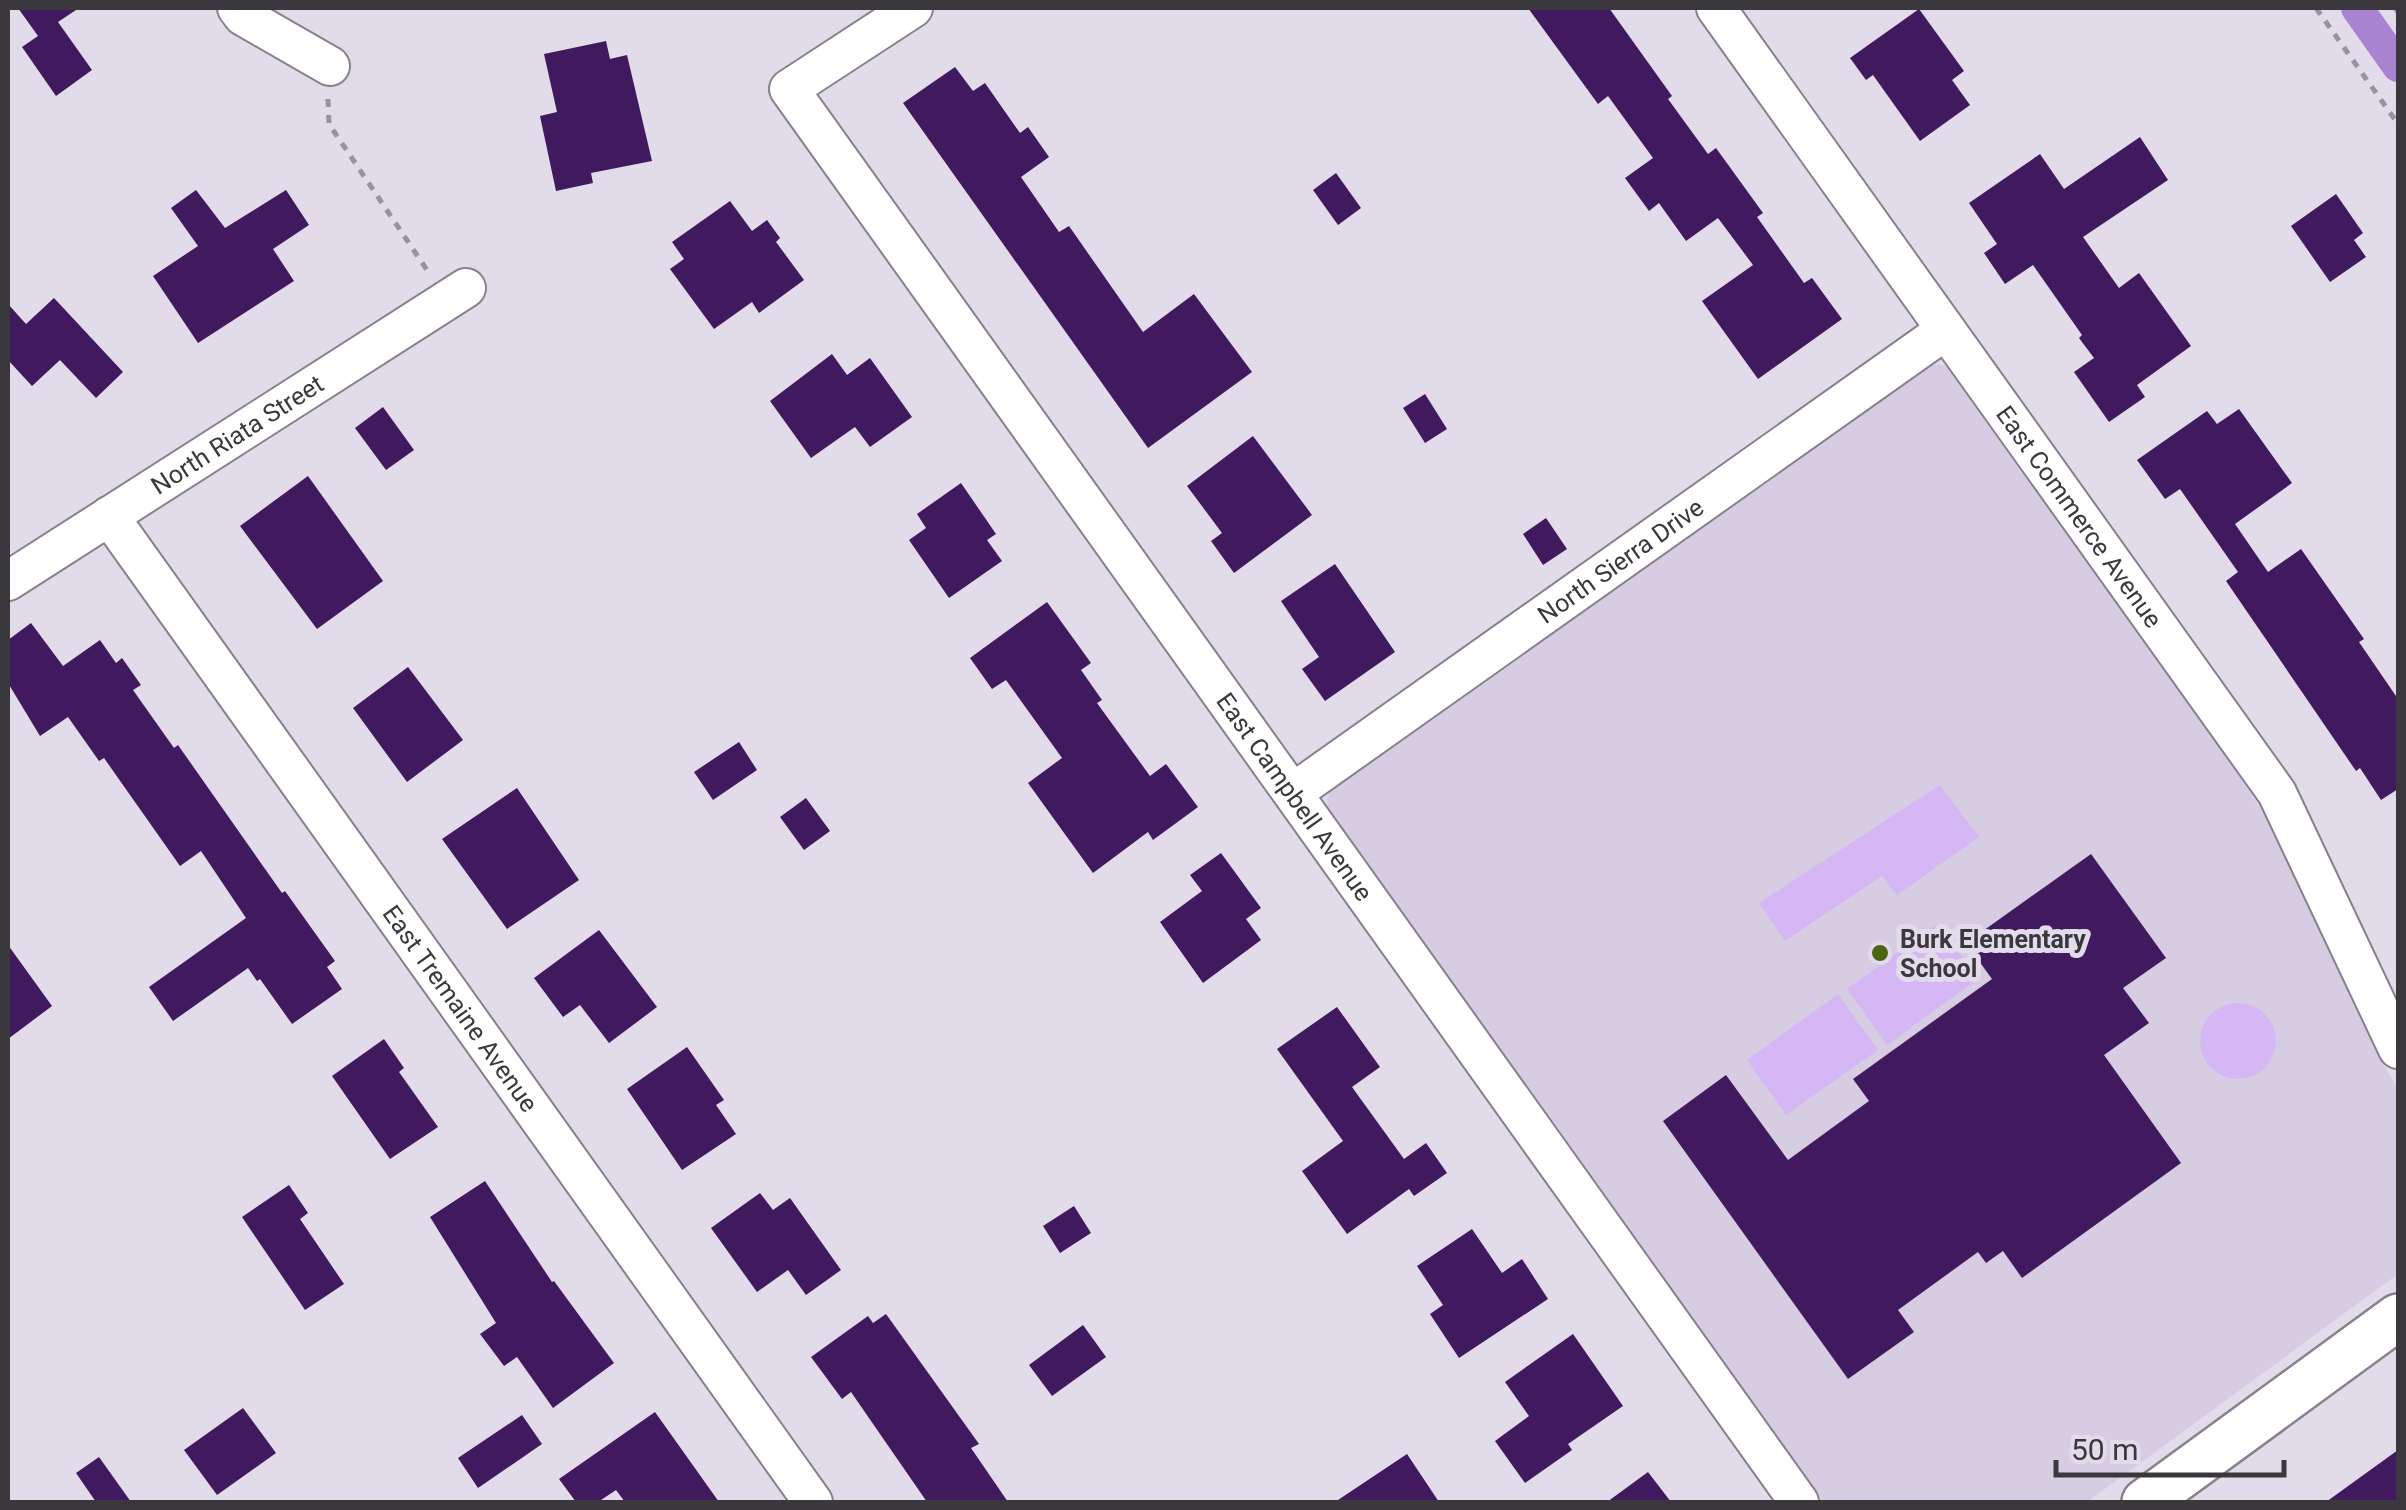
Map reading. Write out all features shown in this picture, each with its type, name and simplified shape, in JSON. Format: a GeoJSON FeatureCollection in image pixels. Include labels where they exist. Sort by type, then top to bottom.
{"type":"FeatureCollection","features":[{"type":"Feature","properties":{"kind":"street"},"geometry":{"type":"LineString","coordinates":[[237,8],[244,16],[330,66]]}},
{"type":"Feature","properties":{"kind":"street","name":"East Campbell Avenue"},"geometry":{"type":"LineString","coordinates":[[913,8],[789,90],[1799,1502]]}},
{"type":"Feature","properties":{"kind":"street","name":"East Commerce Avenue"},"geometry":{"type":"LineString","coordinates":[[1716,8],[2277,794],[2398,1049]]}},
{"type":"Feature","properties":{"kind":"street","name":"North Riata Street"},"geometry":{"type":"LineString","coordinates":[[8,581],[466,288]]}},
{"type":"Feature","properties":{"kind":"street","name":"North Sierra Drive"},"geometry":{"type":"LineString","coordinates":[[1294,792],[1946,330]]}},
{"type":"Feature","properties":{"kind":"street","name":"East Tremaine Avenue"},"geometry":{"type":"LineString","coordinates":[[109,516],[813,1502]]}},
{"type":"Feature","properties":{"kind":"street"},"geometry":{"type":"LineString","coordinates":[[2145,1502],[2398,1318]]}},
{"type":"Feature","properties":{"kind":"path"},"geometry":{"type":"LineString","coordinates":[[2316,8],[2398,124]]}},
{"type":"Feature","properties":{"kind":"path"},"geometry":{"type":"LineString","coordinates":[[330,66],[329,124],[430,276],[466,288]]}},
{"type":"Feature","properties":{"kind":"shaded area","name":"Burk Elementary School"},"geometry":{"type":"Polygon","coordinates":[[[1938,364],[1949,368],[1956,377],[2237,773],[2285,847],[2381,1060],[2398,1089],[2398,1274],[2087,1502],[1820,1502],[1329,815],[1327,800],[1330,788],[1923,369],[1938,364]]]}},
{"type":"Feature","properties":{"kind":"shaded area"},"geometry":{"type":"Polygon","coordinates":[[[1940,785],[1979,837],[1897,895],[1882,876],[1785,941],[1759,903],[1940,785]]]}},
{"type":"Feature","properties":{"kind":"shaded area"},"geometry":{"type":"Polygon","coordinates":[[[1938,923],[1978,979],[1887,1045],[1847,989],[1938,923]]]}},
{"type":"Feature","properties":{"kind":"shaded area"},"geometry":{"type":"Polygon","coordinates":[[[1838,994],[1878,1050],[1786,1115],[1747,1060],[1838,994]]]}},
{"type":"Feature","properties":{"kind":"shaded area"},"geometry":{"type":"Polygon","coordinates":[[[2238,1003],[2265,1014],[2276,1041],[2265,1068],[2238,1079],[2211,1068],[2200,1041],[2211,1014],[2238,1003]]]}},
{"type":"Feature","properties":{"kind":"building"},"geometry":{"type":"Polygon","coordinates":[[[18,8],[79,8],[58,22],[92,70],[56,96],[22,47],[38,36],[18,8]]]}},
{"type":"Feature","properties":{"kind":"building"},"geometry":{"type":"Polygon","coordinates":[[[1528,8],[1609,8],[1708,154],[1716,148],[1763,213],[1757,217],[1804,283],[1812,278],[1842,319],[1758,379],[1702,301],[1753,265],[1718,218],[1686,241],[1659,203],[1649,211],[1625,178],[1653,158],[1608,96],[1598,104],[1528,8]]]}},
{"type":"Feature","properties":{"kind":"building"},"geometry":{"type":"Polygon","coordinates":[[[1919,9],[1964,71],[1952,80],[1970,105],[1920,141],[1873,75],[1866,80],[1850,58],[1919,9]]]}},
{"type":"Feature","properties":{"kind":"building"},"geometry":{"type":"Polygon","coordinates":[[[606,41],[610,59],[627,55],[652,161],[591,173],[593,183],[556,191],[540,116],[557,112],[544,54],[606,41]]]}},
{"type":"Feature","properties":{"kind":"building"},"geometry":{"type":"Polygon","coordinates":[[[955,67],[973,91],[985,83],[1020,133],[1028,127],[1049,157],[1021,177],[1059,232],[1069,226],[1143,332],[1194,294],[1252,372],[1148,448],[903,103],[955,67]]]}},
{"type":"Feature","properties":{"kind":"building"},"geometry":{"type":"Polygon","coordinates":[[[2140,137],[2168,180],[2083,237],[2119,288],[2139,273],[2191,346],[2137,385],[2145,397],[2109,422],[2074,372],[2094,358],[2079,338],[2082,335],[2033,265],[2005,284],[1984,253],[1997,244],[1969,203],[2040,154],[2064,189],[2140,137]]]}},
{"type":"Feature","properties":{"kind":"building"},"geometry":{"type":"Polygon","coordinates":[[[1336,173],[1361,208],[1338,225],[1313,190],[1336,173]]]}},
{"type":"Feature","properties":{"kind":"building"},"geometry":{"type":"Polygon","coordinates":[[[196,190],[225,228],[286,190],[309,225],[273,249],[294,281],[198,343],[153,276],[198,246],[171,208],[196,190]]]}},
{"type":"Feature","properties":{"kind":"building"},"geometry":{"type":"Polygon","coordinates":[[[2336,194],[2363,233],[2354,240],[2366,257],[2330,282],[2291,226],[2336,194]]]}},
{"type":"Feature","properties":{"kind":"building"},"geometry":{"type":"Polygon","coordinates":[[[730,201],[752,231],[767,220],[780,238],[776,242],[804,280],[759,313],[752,302],[714,329],[670,269],[684,259],[672,242],[730,201]]]}},
{"type":"Feature","properties":{"kind":"building"},"geometry":{"type":"Polygon","coordinates":[[[54,298],[123,372],[96,398],[60,360],[32,386],[8,360],[8,304],[26,324],[54,298]]]}},
{"type":"Feature","properties":{"kind":"building"},"geometry":{"type":"Polygon","coordinates":[[[832,354],[847,375],[870,358],[912,417],[870,447],[855,427],[811,458],[770,401],[832,354]]]}},
{"type":"Feature","properties":{"kind":"building"},"geometry":{"type":"Polygon","coordinates":[[[1425,394],[1447,429],[1425,443],[1403,408],[1425,394]]]}},
{"type":"Feature","properties":{"kind":"building"},"geometry":{"type":"Polygon","coordinates":[[[383,407],[414,450],[386,470],[355,428],[383,407]]]}},
{"type":"Feature","properties":{"kind":"building"},"geometry":{"type":"Polygon","coordinates":[[[2239,409],[2292,483],[2235,524],[2268,572],[2301,549],[2364,639],[2359,642],[2398,699],[2398,789],[2381,800],[2360,768],[2356,771],[2226,581],[2238,572],[2180,489],[2165,499],[2137,460],[2207,411],[2217,424],[2239,409]]]}},
{"type":"Feature","properties":{"kind":"building"},"geometry":{"type":"Polygon","coordinates":[[[1253,436],[1312,515],[1234,573],[1211,541],[1222,533],[1187,486],[1253,436]]]}},
{"type":"Feature","properties":{"kind":"building"},"geometry":{"type":"Polygon","coordinates":[[[308,476],[383,581],[317,629],[240,526],[308,476]]]}},
{"type":"Feature","properties":{"kind":"building"},"geometry":{"type":"Polygon","coordinates":[[[961,483],[996,534],[987,540],[1002,561],[949,598],[909,540],[926,528],[917,514],[961,483]]]}},
{"type":"Feature","properties":{"kind":"building"},"geometry":{"type":"Polygon","coordinates":[[[1546,518],[1567,549],[1543,565],[1523,534],[1546,518]]]}},
{"type":"Feature","properties":{"kind":"building"},"geometry":{"type":"Polygon","coordinates":[[[1335,564],[1395,652],[1325,701],[1302,669],[1319,657],[1281,601],[1335,564]]]}},
{"type":"Feature","properties":{"kind":"building"},"geometry":{"type":"Polygon","coordinates":[[[1047,602],[1091,663],[1081,670],[1102,700],[1097,703],[1150,776],[1166,764],[1198,807],[1153,840],[1148,832],[1093,873],[1028,783],[1062,758],[1006,680],[992,689],[970,658],[1047,602]]]}},
{"type":"Feature","properties":{"kind":"building"},"geometry":{"type":"Polygon","coordinates":[[[31,623],[63,666],[100,640],[116,663],[122,658],[141,685],[133,690],[174,748],[178,745],[335,961],[327,967],[342,989],[292,1024],[248,968],[173,1021],[149,987],[246,918],[201,851],[180,866],[104,758],[99,761],[68,717],[40,736],[8,683],[8,640],[31,623]]]}},
{"type":"Feature","properties":{"kind":"building"},"geometry":{"type":"Polygon","coordinates":[[[408,667],[463,740],[407,782],[353,708],[408,667]]]}},
{"type":"Feature","properties":{"kind":"building"},"geometry":{"type":"Polygon","coordinates":[[[739,742],[757,770],[713,800],[694,772],[739,742]]]}},
{"type":"Feature","properties":{"kind":"building"},"geometry":{"type":"Polygon","coordinates":[[[517,788],[579,880],[507,929],[442,839],[517,788]]]}},
{"type":"Feature","properties":{"kind":"building"},"geometry":{"type":"Polygon","coordinates":[[[806,798],[830,831],[804,850],[780,817],[806,798]]]}},
{"type":"Feature","properties":{"kind":"building"},"geometry":{"type":"Polygon","coordinates":[[[1221,853],[1261,908],[1246,919],[1261,940],[1203,983],[1160,922],[1202,891],[1190,875],[1221,853]]]}},
{"type":"Feature","properties":{"kind":"building"},"geometry":{"type":"Polygon","coordinates":[[[2091,854],[2166,958],[2123,988],[2149,1023],[2104,1055],[2181,1163],[2022,1278],[2003,1251],[1986,1263],[1978,1252],[1898,1310],[1914,1332],[1848,1379],[1663,1121],[1726,1075],[1788,1160],[1869,1101],[1853,1079],[1992,979],[1966,943],[2091,854]]]}},
{"type":"Feature","properties":{"kind":"building"},"geometry":{"type":"Polygon","coordinates":[[[599,930],[657,1007],[609,1043],[580,1005],[563,1017],[534,978],[599,930]]]}},
{"type":"Feature","properties":{"kind":"building"},"geometry":{"type":"Polygon","coordinates":[[[8,945],[52,1006],[8,1039],[8,945]]]}},
{"type":"Feature","properties":{"kind":"building"},"geometry":{"type":"Polygon","coordinates":[[[1337,1007],[1380,1067],[1352,1087],[1404,1159],[1426,1143],[1447,1173],[1414,1196],[1409,1189],[1347,1234],[1302,1171],[1343,1141],[1277,1049],[1337,1007]]]}},
{"type":"Feature","properties":{"kind":"building"},"geometry":{"type":"Polygon","coordinates":[[[384,1039],[404,1068],[399,1072],[438,1127],[390,1159],[332,1076],[384,1039]]]}},
{"type":"Feature","properties":{"kind":"building"},"geometry":{"type":"Polygon","coordinates":[[[687,1047],[724,1100],[716,1105],[736,1134],[682,1170],[627,1089],[687,1047]]]}},
{"type":"Feature","properties":{"kind":"building"},"geometry":{"type":"Polygon","coordinates":[[[485,1181],[552,1282],[614,1363],[553,1408],[517,1357],[504,1366],[480,1334],[496,1323],[430,1217],[485,1181]]]}},
{"type":"Feature","properties":{"kind":"building"},"geometry":{"type":"Polygon","coordinates":[[[289,1185],[308,1213],[300,1219],[344,1284],[305,1310],[242,1217],[289,1185]]]}},
{"type":"Feature","properties":{"kind":"building"},"geometry":{"type":"Polygon","coordinates":[[[760,1193],[773,1210],[790,1198],[841,1270],[806,1295],[788,1270],[757,1292],[711,1228],[760,1193]]]}},
{"type":"Feature","properties":{"kind":"building"},"geometry":{"type":"Polygon","coordinates":[[[1074,1206],[1091,1233],[1060,1253],[1043,1226],[1074,1206]]]}},
{"type":"Feature","properties":{"kind":"building"},"geometry":{"type":"Polygon","coordinates":[[[1472,1229],[1502,1273],[1522,1259],[1548,1299],[1459,1358],[1430,1314],[1443,1305],[1417,1266],[1472,1229]]]}},
{"type":"Feature","properties":{"kind":"building"},"geometry":{"type":"Polygon","coordinates":[[[886,1314],[979,1444],[971,1448],[1008,1502],[927,1502],[851,1392],[842,1399],[811,1357],[868,1316],[873,1323],[886,1314]]]}},
{"type":"Feature","properties":{"kind":"building"},"geometry":{"type":"Polygon","coordinates":[[[1083,1325],[1106,1357],[1052,1396],[1029,1365],[1083,1325]]]}},
{"type":"Feature","properties":{"kind":"building"},"geometry":{"type":"Polygon","coordinates":[[[1573,1334],[1623,1406],[1568,1444],[1572,1450],[1525,1483],[1495,1441],[1529,1416],[1505,1382],[1573,1334]]]}},
{"type":"Feature","properties":{"kind":"building"},"geometry":{"type":"Polygon","coordinates":[[[243,1408],[276,1453],[217,1495],[184,1450],[243,1408]]]}},
{"type":"Feature","properties":{"kind":"building"},"geometry":{"type":"Polygon","coordinates":[[[655,1412],[719,1502],[625,1502],[616,1490],[598,1502],[576,1502],[559,1479],[655,1412]]]}},
{"type":"Feature","properties":{"kind":"building"},"geometry":{"type":"Polygon","coordinates":[[[522,1415],[542,1444],[478,1488],[458,1458],[522,1415]]]}},
{"type":"Feature","properties":{"kind":"building"},"geometry":{"type":"Polygon","coordinates":[[[2398,1450],[2398,1502],[2326,1502],[2398,1450]]]}},
{"type":"Feature","properties":{"kind":"building"},"geometry":{"type":"Polygon","coordinates":[[[1407,1454],[1439,1502],[1335,1502],[1407,1454]]]}},
{"type":"Feature","properties":{"kind":"building"},"geometry":{"type":"Polygon","coordinates":[[[99,1457],[131,1502],[96,1502],[76,1473],[99,1457]]]}},
{"type":"Feature","properties":{"kind":"building"},"geometry":{"type":"Polygon","coordinates":[[[1648,1472],[1671,1502],[1607,1502],[1648,1472]]]}},
{"type":"Feature","properties":{"kind":"waterway"},"geometry":{"type":"LineString","coordinates":[[2357,8],[2398,66]]}},
{"type":"Feature","properties":{"kind":"place","name":"Burk Elementary School"},"geometry":{"type":"Point","coordinates":[1880,953]}}]}
